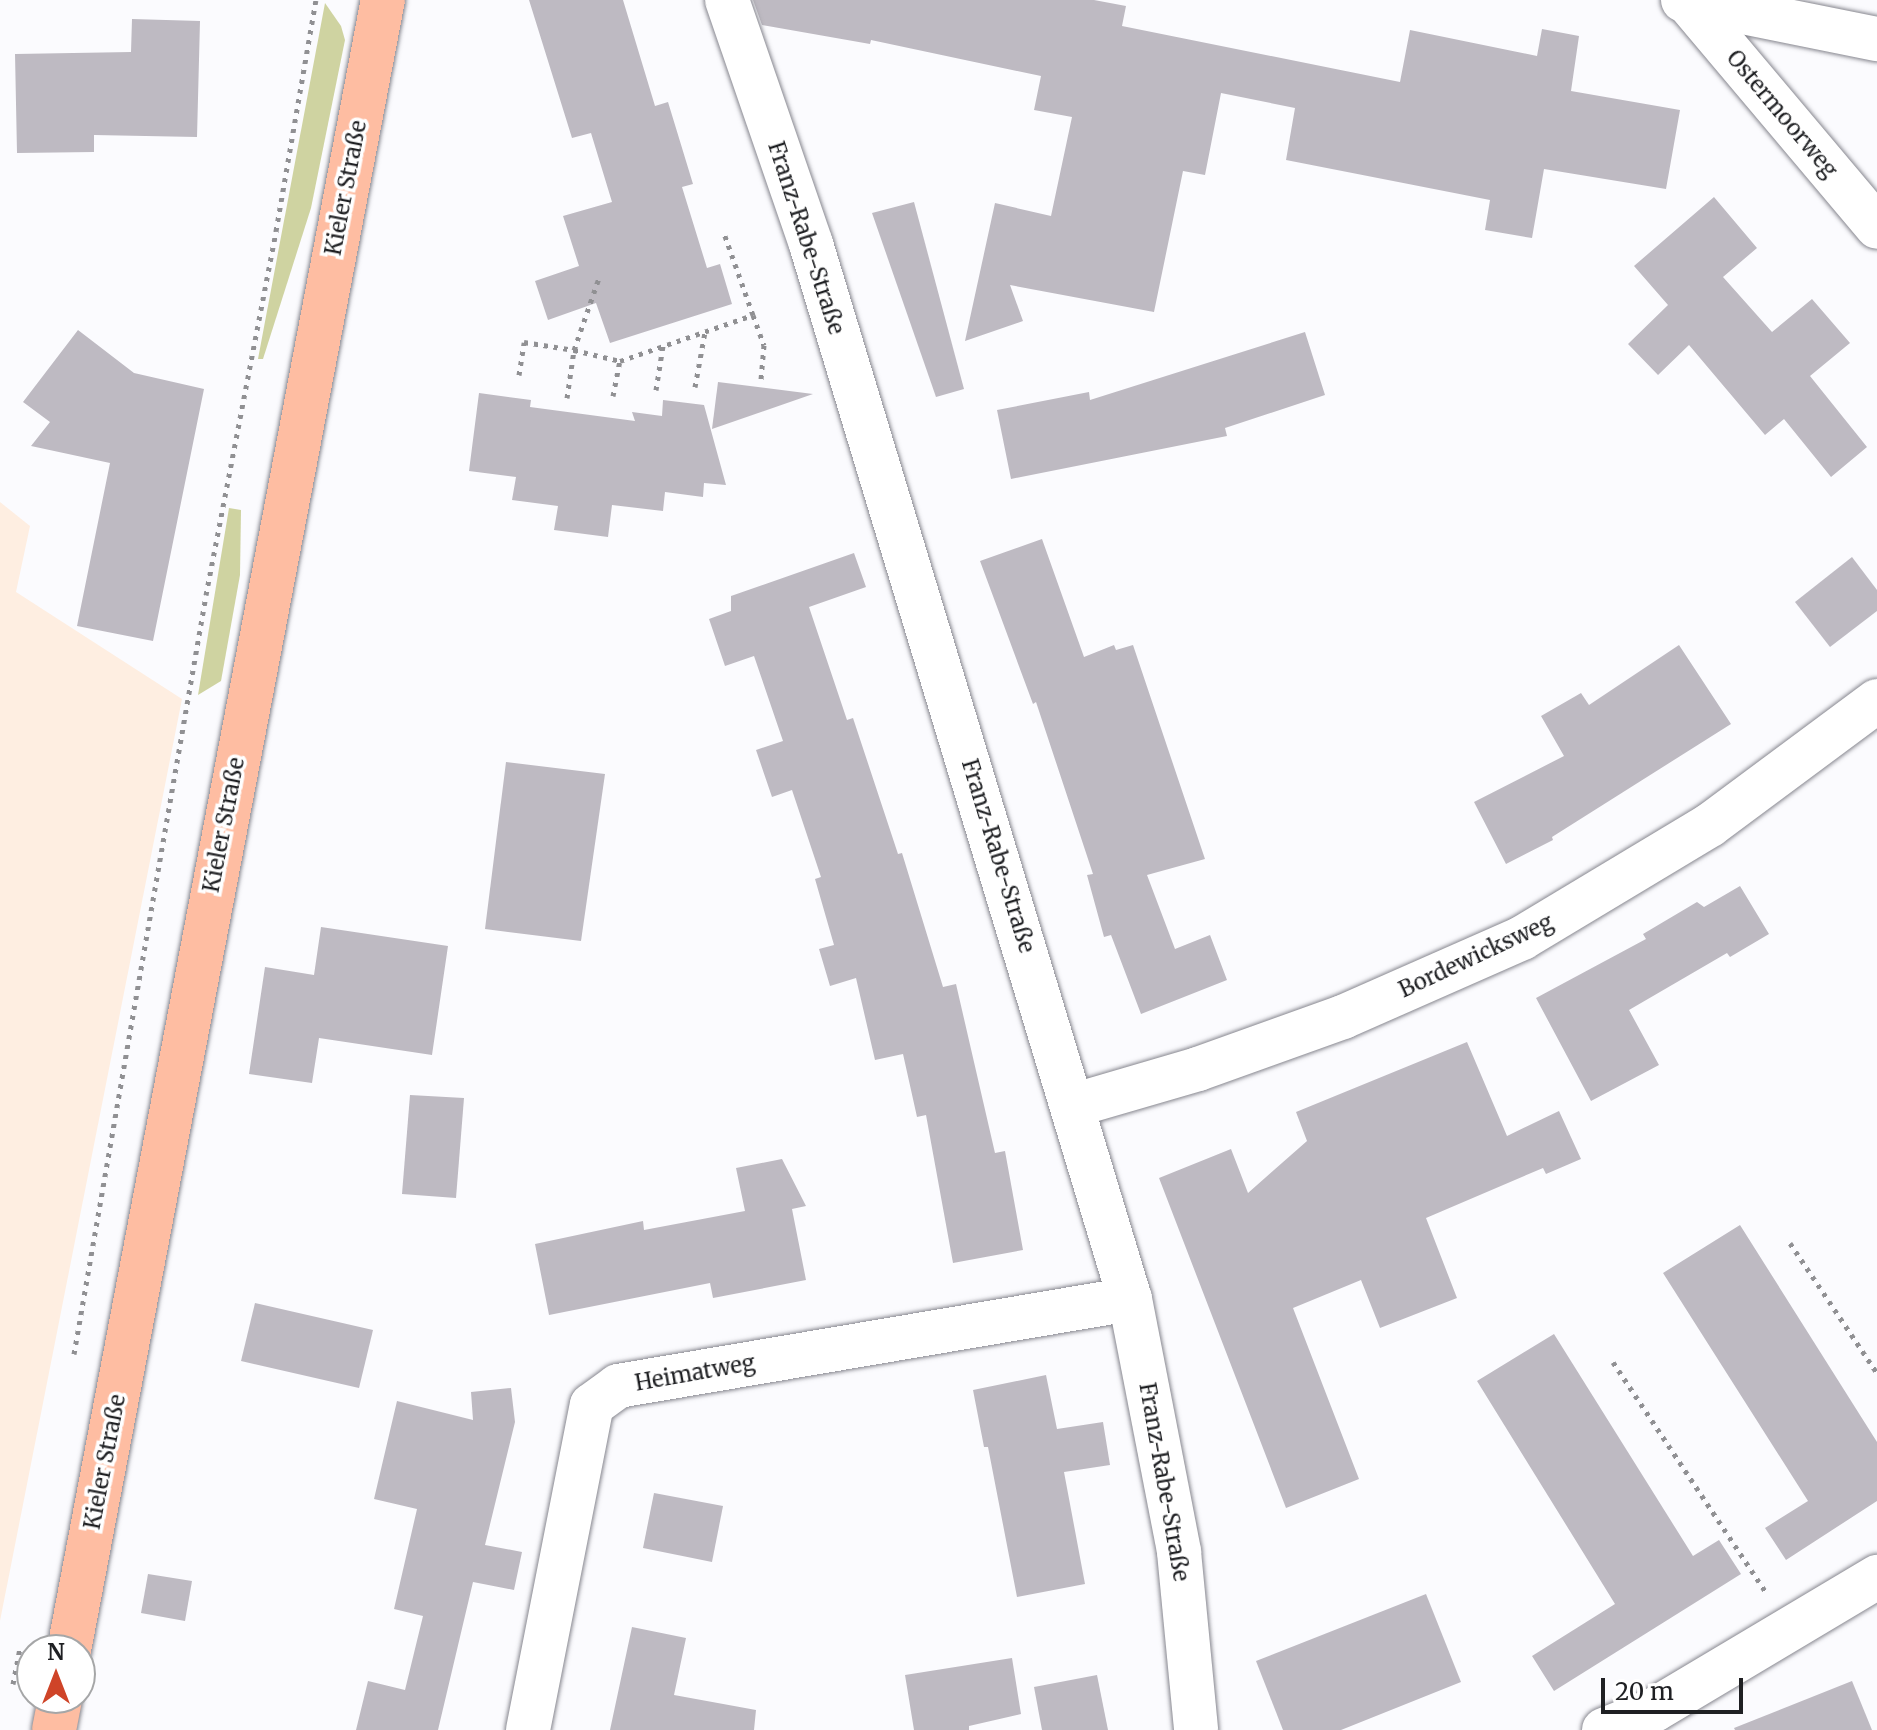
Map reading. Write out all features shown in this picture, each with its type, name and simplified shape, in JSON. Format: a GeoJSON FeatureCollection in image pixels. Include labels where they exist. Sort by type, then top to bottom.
{"type":"FeatureCollection","features":[{"type":"Feature","properties":{"kind":"main road","name":"Kieler Straße"},"geometry":{"type":"LineString","coordinates":[[72,1634],[383,0]]}},
{"type":"Feature","properties":{"kind":"street","name":"Franz-Rabe-Straße"},"geometry":{"type":"LineString","coordinates":[[727,0],[811,244],[1075,1105],[1130,1299],[1179,1552],[1196,1730]]}},
{"type":"Feature","properties":{"kind":"street"},"geometry":{"type":"LineString","coordinates":[[1685,0],[1877,39]]}},
{"type":"Feature","properties":{"kind":"street","name":"Ostermoorweg"},"geometry":{"type":"LineString","coordinates":[[1685,0],[1877,227]]}},
{"type":"Feature","properties":{"kind":"street","name":"Bordewicksweg"},"geometry":{"type":"LineString","coordinates":[[1075,1105],[1198,1069],[1343,1017],[1522,938],[1710,825],[1877,701]]}},
{"type":"Feature","properties":{"kind":"street","name":"Heimatweg"},"geometry":{"type":"LineString","coordinates":[[528,1730],[592,1405],[618,1386],[1130,1299]]}},
{"type":"Feature","properties":{"kind":"street"},"geometry":{"type":"LineString","coordinates":[[1604,1730],[1654,1710],[1877,1577]]}},
{"type":"Feature","properties":{"kind":"path"},"geometry":{"type":"LineString","coordinates":[[73,1358],[206,595],[276,231],[316,0]]}},
{"type":"Feature","properties":{"kind":"path"},"geometry":{"type":"LineString","coordinates":[[724,233],[764,345],[761,382]]}},
{"type":"Feature","properties":{"kind":"path"},"geometry":{"type":"LineString","coordinates":[[567,398],[574,350],[600,275]]}},
{"type":"Feature","properties":{"kind":"path"},"geometry":{"type":"LineString","coordinates":[[519,375],[524,342],[620,361],[753,315]]}},
{"type":"Feature","properties":{"kind":"path"},"geometry":{"type":"LineString","coordinates":[[695,387],[705,332]]}},
{"type":"Feature","properties":{"kind":"path"},"geometry":{"type":"LineString","coordinates":[[656,390],[663,346]]}},
{"type":"Feature","properties":{"kind":"path"},"geometry":{"type":"LineString","coordinates":[[613,396],[620,361]]}},
{"type":"Feature","properties":{"kind":"path"},"geometry":{"type":"LineString","coordinates":[[1790,1243],[1877,1373]]}},
{"type":"Feature","properties":{"kind":"path"},"geometry":{"type":"LineString","coordinates":[[1613,1362],[1790,1629]]}},
{"type":"Feature","properties":{"kind":"path"},"geometry":{"type":"LineString","coordinates":[[10,1699],[16,1668]]}},
{"type":"Feature","properties":{"kind":"shaded area"},"geometry":{"type":"Polygon","coordinates":[[[0,502],[30,526],[16,592],[182,699],[0,1621],[0,502]]]}},
{"type":"Feature","properties":{"kind":"green space"},"geometry":{"type":"Polygon","coordinates":[[[325,3],[341,26],[345,40],[311,208],[263,359],[258,359],[325,3]]]}},
{"type":"Feature","properties":{"kind":"green space"},"geometry":{"type":"Polygon","coordinates":[[[229,508],[241,510],[240,575],[221,681],[198,695],[229,508]]]}},
{"type":"Feature","properties":{"kind":"building"},"geometry":{"type":"Polygon","coordinates":[[[529,0],[623,0],[655,106],[668,102],[693,184],[682,187],[707,268],[720,264],[732,304],[610,343],[596,303],[548,320],[535,281],[579,266],[563,216],[612,202],[591,133],[572,138],[529,0]]]}},
{"type":"Feature","properties":{"kind":"building"},"geometry":{"type":"Polygon","coordinates":[[[753,0],[1094,0],[1126,6],[1122,26],[1400,82],[1410,30],[1537,56],[1542,29],[1579,36],[1571,91],[1680,110],[1666,189],[1544,169],[1532,238],[1485,230],[1490,200],[1286,160],[1295,108],[1221,93],[1205,175],[1183,171],[1154,312],[1010,285],[1023,321],[965,341],[995,203],[1051,216],[1072,117],[1034,110],[1041,76],[871,40],[870,44],[762,25],[753,0]]]}},
{"type":"Feature","properties":{"kind":"building"},"geometry":{"type":"Polygon","coordinates":[[[132,19],[200,21],[197,137],[94,135],[94,152],[17,153],[15,54],[131,52],[132,19]]]}},
{"type":"Feature","properties":{"kind":"building"},"geometry":{"type":"Polygon","coordinates":[[[1714,197],[1757,248],[1723,277],[1772,332],[1812,299],[1850,343],[1810,376],[1867,447],[1831,477],[1784,419],[1765,435],[1689,345],[1658,375],[1628,344],[1668,305],[1634,266],[1714,197]]]}},
{"type":"Feature","properties":{"kind":"building"},"geometry":{"type":"Polygon","coordinates":[[[914,202],[964,389],[936,397],[872,213],[914,202]]]}},
{"type":"Feature","properties":{"kind":"building"},"geometry":{"type":"Polygon","coordinates":[[[78,330],[134,373],[204,389],[153,641],[77,626],[110,463],[31,446],[50,422],[23,402],[78,330]]]}},
{"type":"Feature","properties":{"kind":"building"},"geometry":{"type":"Polygon","coordinates":[[[1305,332],[1325,395],[1225,428],[1227,436],[1011,479],[997,410],[1089,392],[1090,400],[1305,332]]]}},
{"type":"Feature","properties":{"kind":"building"},"geometry":{"type":"Polygon","coordinates":[[[718,382],[813,394],[712,429],[718,382]]]}},
{"type":"Feature","properties":{"kind":"building"},"geometry":{"type":"Polygon","coordinates":[[[479,393],[531,400],[530,407],[635,421],[632,412],[662,416],[663,400],[704,405],[726,485],[704,483],[703,497],[665,492],[663,511],[612,505],[608,537],[554,530],[558,506],[512,500],[516,477],[469,471],[479,393]]]}},
{"type":"Feature","properties":{"kind":"building"},"geometry":{"type":"Polygon","coordinates":[[[1042,539],[1084,657],[1114,645],[1116,650],[1133,645],[1205,859],[1147,875],[1175,949],[1210,935],[1227,980],[1141,1014],[1111,935],[1104,937],[1087,875],[1093,874],[1036,702],[1033,704],[980,561],[1042,539]]]}},
{"type":"Feature","properties":{"kind":"building"},"geometry":{"type":"Polygon","coordinates":[[[854,553],[866,587],[809,607],[847,720],[853,718],[898,854],[902,853],[943,987],[956,984],[995,1153],[1005,1151],[1023,1250],[953,1263],[926,1115],[917,1117],[903,1054],[875,1060],[856,978],[830,986],[819,949],[834,945],[815,879],[821,877],[792,790],[772,797],[756,750],[783,741],[754,656],[725,666],[709,619],[731,611],[731,596],[854,553]]]}},
{"type":"Feature","properties":{"kind":"building"},"geometry":{"type":"Polygon","coordinates":[[[1852,557],[1877,590],[1877,611],[1830,647],[1795,602],[1852,557]]]}},
{"type":"Feature","properties":{"kind":"building"},"geometry":{"type":"Polygon","coordinates":[[[1679,645],[1731,724],[1552,837],[1553,840],[1506,864],[1474,802],[1564,756],[1541,716],[1581,693],[1589,705],[1679,645]]]}},
{"type":"Feature","properties":{"kind":"building"},"geometry":{"type":"Polygon","coordinates":[[[506,762],[605,774],[581,941],[485,929],[506,762]]]}},
{"type":"Feature","properties":{"kind":"building"},"geometry":{"type":"Polygon","coordinates":[[[1740,886],[1769,934],[1730,957],[1727,953],[1629,1010],[1659,1065],[1591,1101],[1536,998],[1646,939],[1643,934],[1697,902],[1704,907],[1740,886]]]}},
{"type":"Feature","properties":{"kind":"building"},"geometry":{"type":"Polygon","coordinates":[[[321,927],[448,946],[432,1055],[319,1038],[312,1083],[249,1074],[265,967],[314,975],[321,927]]]}},
{"type":"Feature","properties":{"kind":"building"},"geometry":{"type":"Polygon","coordinates":[[[1467,1042],[1507,1136],[1559,1111],[1581,1159],[1546,1174],[1543,1168],[1426,1218],[1457,1298],[1380,1328],[1361,1280],[1293,1308],[1359,1479],[1286,1508],[1159,1178],[1231,1149],[1248,1193],[1307,1141],[1296,1112],[1467,1042]]]}},
{"type":"Feature","properties":{"kind":"building"},"geometry":{"type":"Polygon","coordinates":[[[410,1095],[464,1098],[456,1198],[402,1194],[410,1095]]]}},
{"type":"Feature","properties":{"kind":"building"},"geometry":{"type":"Polygon","coordinates":[[[782,1159],[806,1206],[792,1209],[806,1280],[713,1298],[710,1283],[549,1315],[535,1244],[643,1221],[644,1230],[745,1211],[736,1168],[782,1159]]]}},
{"type":"Feature","properties":{"kind":"building"},"geometry":{"type":"Polygon","coordinates":[[[1740,1225],[1877,1442],[1877,1501],[1786,1560],[1765,1528],[1808,1501],[1663,1273],[1740,1225]]]}},
{"type":"Feature","properties":{"kind":"building"},"geometry":{"type":"Polygon","coordinates":[[[255,1303],[373,1330],[359,1388],[241,1361],[255,1303]]]}},
{"type":"Feature","properties":{"kind":"building"},"geometry":{"type":"Polygon","coordinates":[[[1554,1334],[1693,1556],[1719,1540],[1741,1574],[1554,1691],[1532,1656],[1615,1604],[1477,1381],[1554,1334]]]}},
{"type":"Feature","properties":{"kind":"building"},"geometry":{"type":"Polygon","coordinates":[[[1046,1375],[1057,1429],[1103,1422],[1110,1465],[1064,1472],[1085,1584],[1017,1597],[988,1447],[984,1447],[973,1390],[1046,1375]]]}},
{"type":"Feature","properties":{"kind":"building"},"geometry":{"type":"Polygon","coordinates":[[[511,1388],[515,1422],[485,1545],[522,1552],[514,1590],[473,1582],[438,1730],[356,1730],[368,1681],[405,1690],[423,1616],[394,1609],[417,1509],[374,1499],[397,1401],[473,1420],[471,1392],[511,1388]]]}},
{"type":"Feature","properties":{"kind":"building"},"geometry":{"type":"Polygon","coordinates":[[[654,1493],[723,1506],[712,1562],[643,1548],[654,1493]]]}},
{"type":"Feature","properties":{"kind":"building"},"geometry":{"type":"Polygon","coordinates":[[[148,1574],[192,1581],[185,1621],[141,1613],[148,1574]]]}},
{"type":"Feature","properties":{"kind":"building"},"geometry":{"type":"Polygon","coordinates":[[[1426,1594],[1461,1682],[1341,1730],[1283,1730],[1256,1661],[1426,1594]]]}},
{"type":"Feature","properties":{"kind":"building"},"geometry":{"type":"Polygon","coordinates":[[[632,1627],[686,1638],[674,1695],[756,1710],[754,1730],[610,1730],[632,1627]]]}},
{"type":"Feature","properties":{"kind":"building"},"geometry":{"type":"Polygon","coordinates":[[[1012,1658],[1021,1714],[969,1726],[969,1730],[914,1730],[905,1675],[1012,1658]]]}},
{"type":"Feature","properties":{"kind":"building"},"geometry":{"type":"Polygon","coordinates":[[[1097,1675],[1108,1730],[1042,1730],[1034,1687],[1097,1675]]]}},
{"type":"Feature","properties":{"kind":"building"},"geometry":{"type":"Polygon","coordinates":[[[1852,1681],[1872,1730],[1734,1728],[1852,1681]]]}}]}
